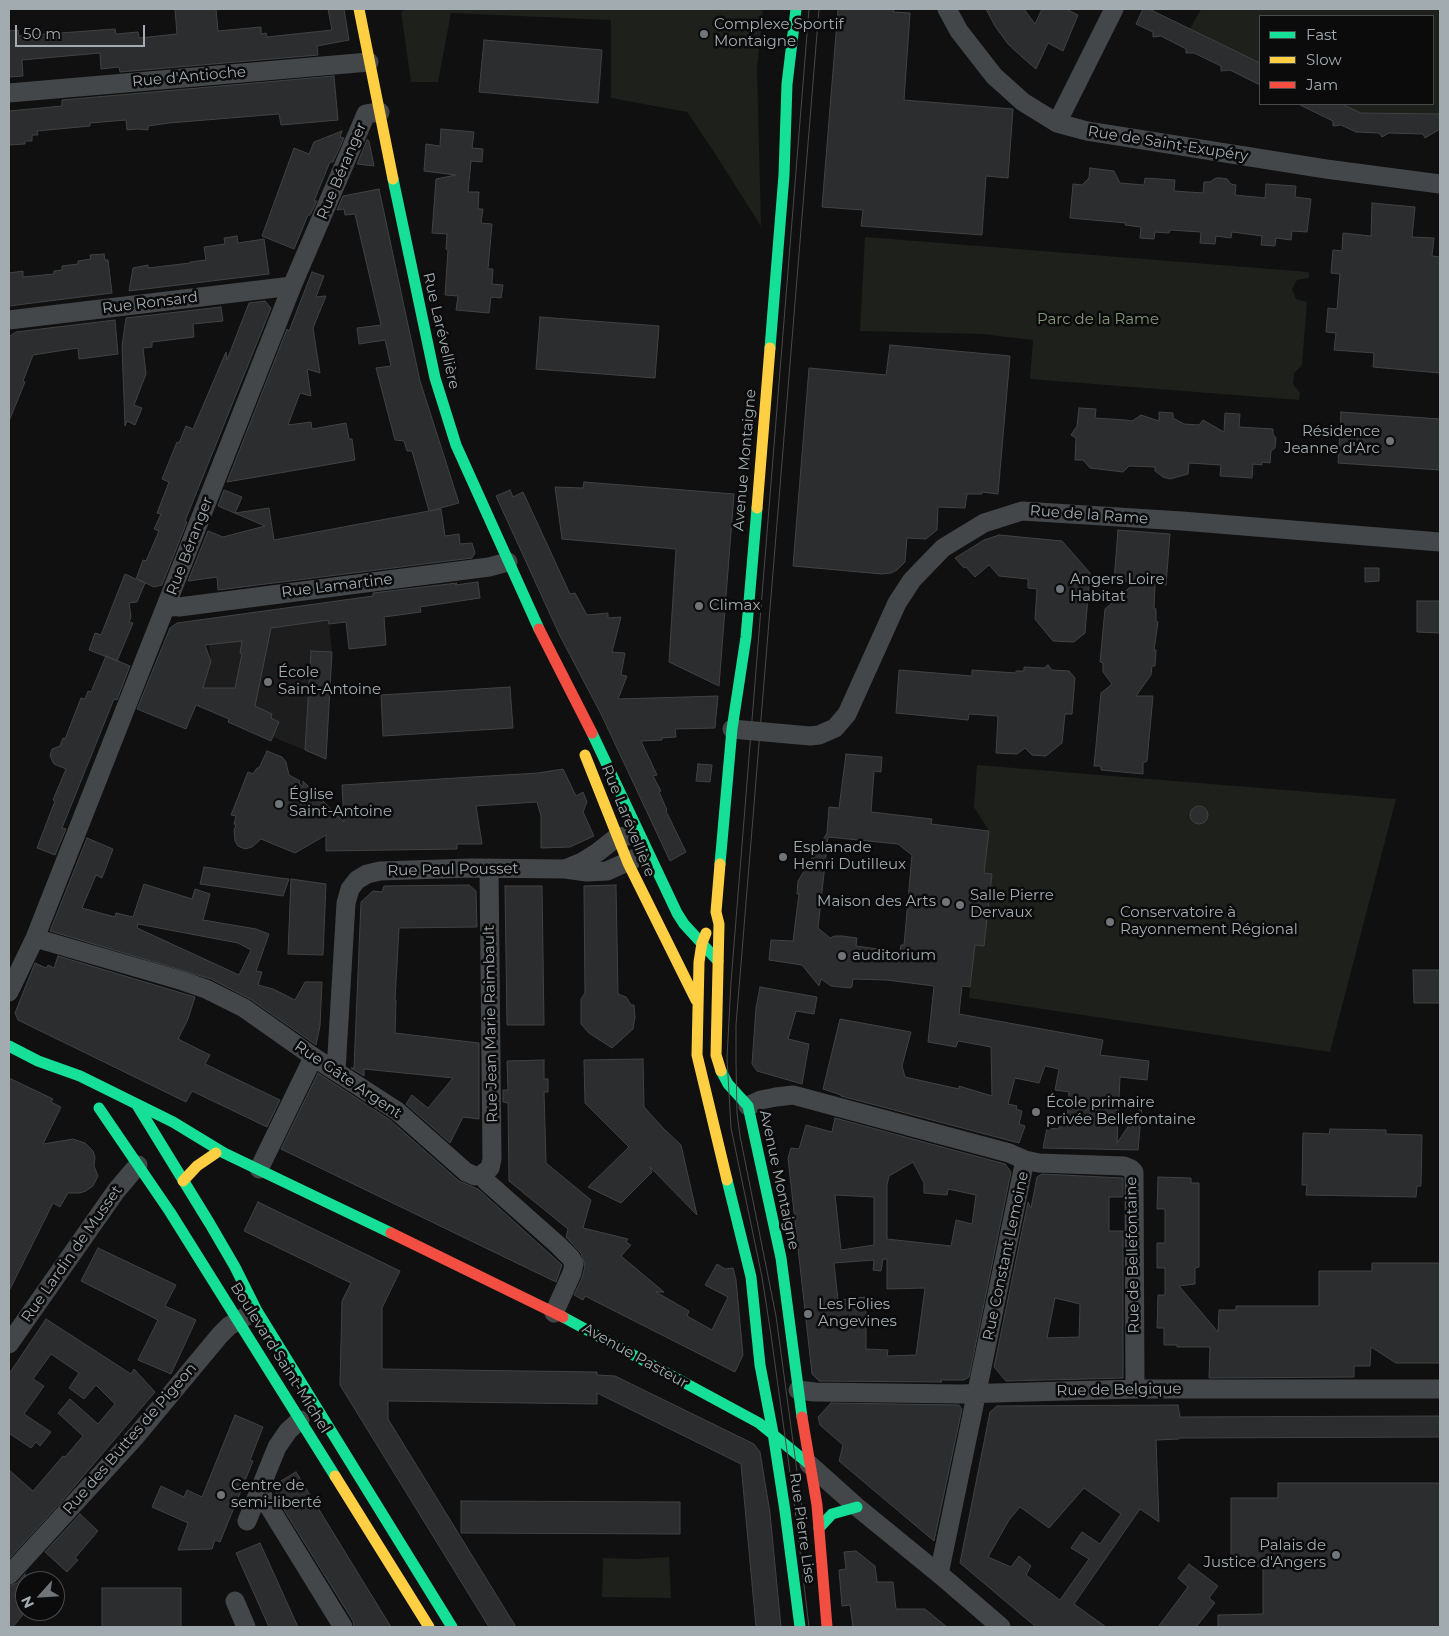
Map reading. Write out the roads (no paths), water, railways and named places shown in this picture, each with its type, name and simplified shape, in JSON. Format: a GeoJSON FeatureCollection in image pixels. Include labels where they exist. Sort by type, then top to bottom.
{"type":"FeatureCollection","features":[{"type":"Feature","properties":{"kind":"main road","name":"Rue Larévellière"},"geometry":{"type":"LineString","coordinates":[[358,9],[408,256],[435,378],[456,445],[546,643],[587,721],[677,913],[684,924],[718,961]]}},
{"type":"Feature","properties":{"kind":"main road","name":"Avenue Montaigne"},"geometry":{"type":"LineString","coordinates":[[796,9],[787,84],[784,175],[747,627],[732,730],[716,912],[719,924],[716,1055],[718,1066],[728,1084],[748,1106],[781,1258],[809,1464]]}},
{"type":"Feature","properties":{"kind":"main road","name":"Rue Larévellière"},"geometry":{"type":"LineString","coordinates":[[546,643],[571,717]]}},
{"type":"Feature","properties":{"kind":"main road","name":"Rue Larévellière"},"geometry":{"type":"LineString","coordinates":[[581,744],[628,863],[698,1004]]}},
{"type":"Feature","properties":{"kind":"main road","name":"Avenue Montaigne"},"geometry":{"type":"LineString","coordinates":[[716,912],[702,943],[699,962],[697,1055],[751,1277],[762,1375],[773,1433]]}},
{"type":"Feature","properties":{"kind":"main road","name":"Avenue Pasteur"},"geometry":{"type":"LineString","coordinates":[[9,1046],[38,1061],[80,1076],[173,1122],[198,1136],[220,1153]]}},
{"type":"Feature","properties":{"kind":"main road","name":"Avenue Pasteur"},"geometry":{"type":"LineString","coordinates":[[38,1061],[70,1085]]}},
{"type":"Feature","properties":{"kind":"main road","name":"Boulevard Saint-Michel"},"geometry":{"type":"LineString","coordinates":[[117,1116],[95,1105],[141,1162],[170,1212],[429,1627]]}},
{"type":"Feature","properties":{"kind":"main road"},"geometry":{"type":"LineString","coordinates":[[137,1105],[160,1140]]}},
{"type":"Feature","properties":{"kind":"main road"},"geometry":{"type":"LineString","coordinates":[[132,1123],[160,1140]]}},
{"type":"Feature","properties":{"kind":"main road"},"geometry":{"type":"LineString","coordinates":[[160,1140],[174,1132],[198,1136]]}},
{"type":"Feature","properties":{"kind":"main road","name":"Boulevard Saint-Michel"},"geometry":{"type":"LineString","coordinates":[[160,1140],[235,1268],[257,1311],[452,1627]]}},
{"type":"Feature","properties":{"kind":"main road","name":"Avenue Pasteur"},"geometry":{"type":"LineString","coordinates":[[192,1148],[220,1153],[259,1169],[554,1313],[744,1414],[773,1433],[809,1464]]}},
{"type":"Feature","properties":{"kind":"main road"},"geometry":{"type":"LineString","coordinates":[[183,1181],[197,1166],[220,1153]]}},
{"type":"Feature","properties":{"kind":"main road","name":"Rue Pierre Lise"},"geometry":{"type":"LineString","coordinates":[[773,1433],[800,1627]]}},
{"type":"Feature","properties":{"kind":"main road","name":"Rue Pierre Lise"},"geometry":{"type":"LineString","coordinates":[[809,1464],[817,1506],[827,1627]]}},
{"type":"Feature","properties":{"kind":"main road"},"geometry":{"type":"LineString","coordinates":[[819,1528],[832,1514],[857,1507]]}},
{"type":"Feature","properties":{"kind":"street","name":"Rue de Saint-Exupéry"},"geometry":{"type":"LineString","coordinates":[[947,9],[959,31],[994,76],[1023,102],[1057,123],[1088,132],[1326,169],[1440,184]]}},
{"type":"Feature","properties":{"kind":"street"},"geometry":{"type":"LineString","coordinates":[[1057,123],[1114,9]]}},
{"type":"Feature","properties":{"kind":"street","name":"Rue d'Antioche"},"geometry":{"type":"LineString","coordinates":[[9,93],[369,62]]}},
{"type":"Feature","properties":{"kind":"street","name":"Rue Béranger"},"geometry":{"type":"LineString","coordinates":[[9,992],[35,938],[292,286],[366,114],[380,112]]}},
{"type":"Feature","properties":{"kind":"street","name":"Rue Ronsard"},"geometry":{"type":"LineString","coordinates":[[9,320],[292,286]]}},
{"type":"Feature","properties":{"kind":"street","name":"Rue de la Rame"},"geometry":{"type":"LineString","coordinates":[[732,730],[810,736],[819,735],[835,728],[847,714],[897,603],[912,580],[943,548],[984,523],[1022,511],[1440,542]]}},
{"type":"Feature","properties":{"kind":"street","name":"Rue Lamartine"},"geometry":{"type":"LineString","coordinates":[[166,606],[179,607],[489,567],[508,562]]}},
{"type":"Feature","properties":{"kind":"street"},"geometry":{"type":"LineString","coordinates":[[617,837],[630,837],[648,852]]}},
{"type":"Feature","properties":{"kind":"street","name":"Rue Paul Pousset"},"geometry":{"type":"LineString","coordinates":[[565,869],[590,857],[617,837]]}},
{"type":"Feature","properties":{"kind":"street","name":"Rue Paul Pousset"},"geometry":{"type":"LineString","coordinates":[[336,1071],[346,903],[350,889],[357,880],[367,874],[380,871],[489,868],[565,869],[587,872],[607,871],[628,863],[648,852]]}},
{"type":"Feature","properties":{"kind":"street","name":"Rue Jean Marie Raimbault"},"geometry":{"type":"LineString","coordinates":[[482,1175],[490,1168],[492,1159],[489,868]]}},
{"type":"Feature","properties":{"kind":"street","name":"Rue Gâte Argent"},"geometry":{"type":"LineString","coordinates":[[35,938],[195,985],[244,1008],[315,1058],[397,1111],[470,1175],[482,1175],[487,1182],[558,1244],[571,1258],[574,1264],[572,1272],[554,1313]]}},
{"type":"Feature","properties":{"kind":"street"},"geometry":{"type":"LineString","coordinates":[[259,1169],[310,1064],[315,1058]]}},
{"type":"Feature","properties":{"kind":"street","name":"Rue Constant Lemoine"},"geometry":{"type":"LineString","coordinates":[[748,1106],[760,1100],[793,1095],[1009,1153],[1025,1160],[939,1574]]}},
{"type":"Feature","properties":{"kind":"street","name":"Rue de Bellefontaine"},"geometry":{"type":"LineString","coordinates":[[1025,1160],[1128,1166],[1134,1172],[1134,1389]]}},
{"type":"Feature","properties":{"kind":"street","name":"Rue Lardin de Musset"},"geometry":{"type":"LineString","coordinates":[[9,1344],[116,1191],[141,1162]]}},
{"type":"Feature","properties":{"kind":"street","name":"Rue des Buttes de Pigeon"},"geometry":{"type":"LineString","coordinates":[[9,1575],[136,1436],[220,1335],[239,1320],[257,1311]]}},
{"type":"Feature","properties":{"kind":"street","name":"Rue de Belgique"},"geometry":{"type":"LineString","coordinates":[[798,1390],[815,1392],[978,1393],[1134,1389],[1440,1389]]}},
{"type":"Feature","properties":{"kind":"street"},"geometry":{"type":"LineString","coordinates":[[247,1521],[277,1447],[288,1431],[300,1420]]}},
{"type":"Feature","properties":{"kind":"street","name":"Avenue Pasteur"},"geometry":{"type":"LineString","coordinates":[[809,1464],[857,1507],[1001,1627]]}},
{"type":"Feature","properties":{"kind":"street"},"geometry":{"type":"LineString","coordinates":[[260,1492],[343,1627]]}},
{"type":"Feature","properties":{"kind":"street"},"geometry":{"type":"LineString","coordinates":[[235,1600],[246,1627]]}},
{"type":"Feature","properties":{"kind":"tram line"},"geometry":{"type":"LineString","coordinates":[[809,9],[731,982],[727,1058],[731,1128],[762,1277],[795,1509],[809,1627]]}},
{"type":"Feature","properties":{"kind":"tram line"},"geometry":{"type":"LineString","coordinates":[[806,1538],[776,1316],[740,1136],[737,1113],[736,1025],[819,9]]}},
{"type":"Feature","properties":{"kind":"place","name":"Complexe Sportif Montaigne"},"geometry":{"type":"Point","coordinates":[704,34]}},
{"type":"Feature","properties":{"kind":"place","name":"Résidence Jeanne d'Arc"},"geometry":{"type":"Point","coordinates":[1390,441]}},
{"type":"Feature","properties":{"kind":"place","name":"Angers Loire Habitat"},"geometry":{"type":"Point","coordinates":[1060,589]}},
{"type":"Feature","properties":{"kind":"place","name":"Climax"},"geometry":{"type":"Point","coordinates":[699,606]}},
{"type":"Feature","properties":{"kind":"place","name":"École Saint-Antoine"},"geometry":{"type":"Point","coordinates":[268,682]}},
{"type":"Feature","properties":{"kind":"place","name":"Église Saint-Antoine"},"geometry":{"type":"Point","coordinates":[279,804]}},
{"type":"Feature","properties":{"kind":"place","name":"Esplanade Henri Dutilleux"},"geometry":{"type":"Point","coordinates":[783,857]}},
{"type":"Feature","properties":{"kind":"place","name":"Maison des Arts"},"geometry":{"type":"Point","coordinates":[946,902]}},
{"type":"Feature","properties":{"kind":"place","name":"Salle Pierre Dervaux"},"geometry":{"type":"Point","coordinates":[960,905]}},
{"type":"Feature","properties":{"kind":"place","name":"Conservatoire à Rayonnement Régional"},"geometry":{"type":"Point","coordinates":[1110,922]}},
{"type":"Feature","properties":{"kind":"place","name":"auditorium"},"geometry":{"type":"Point","coordinates":[842,956]}},
{"type":"Feature","properties":{"kind":"place","name":"École primaire privée Bellefontaine"},"geometry":{"type":"Point","coordinates":[1036,1112]}},
{"type":"Feature","properties":{"kind":"place","name":"Les Folies Angevines"},"geometry":{"type":"Point","coordinates":[808,1314]}},
{"type":"Feature","properties":{"kind":"place","name":"Centre de semi-liberté"},"geometry":{"type":"Point","coordinates":[221,1495]}},
{"type":"Feature","properties":{"kind":"place","name":"Palais de Justice d'Angers"},"geometry":{"type":"Point","coordinates":[1336,1555]}},
{"type":"Feature","properties":{"kind":"park label","name":"Parc de la Rame"},"geometry":{"type":"Point","coordinates":[1098,320]}}]}
